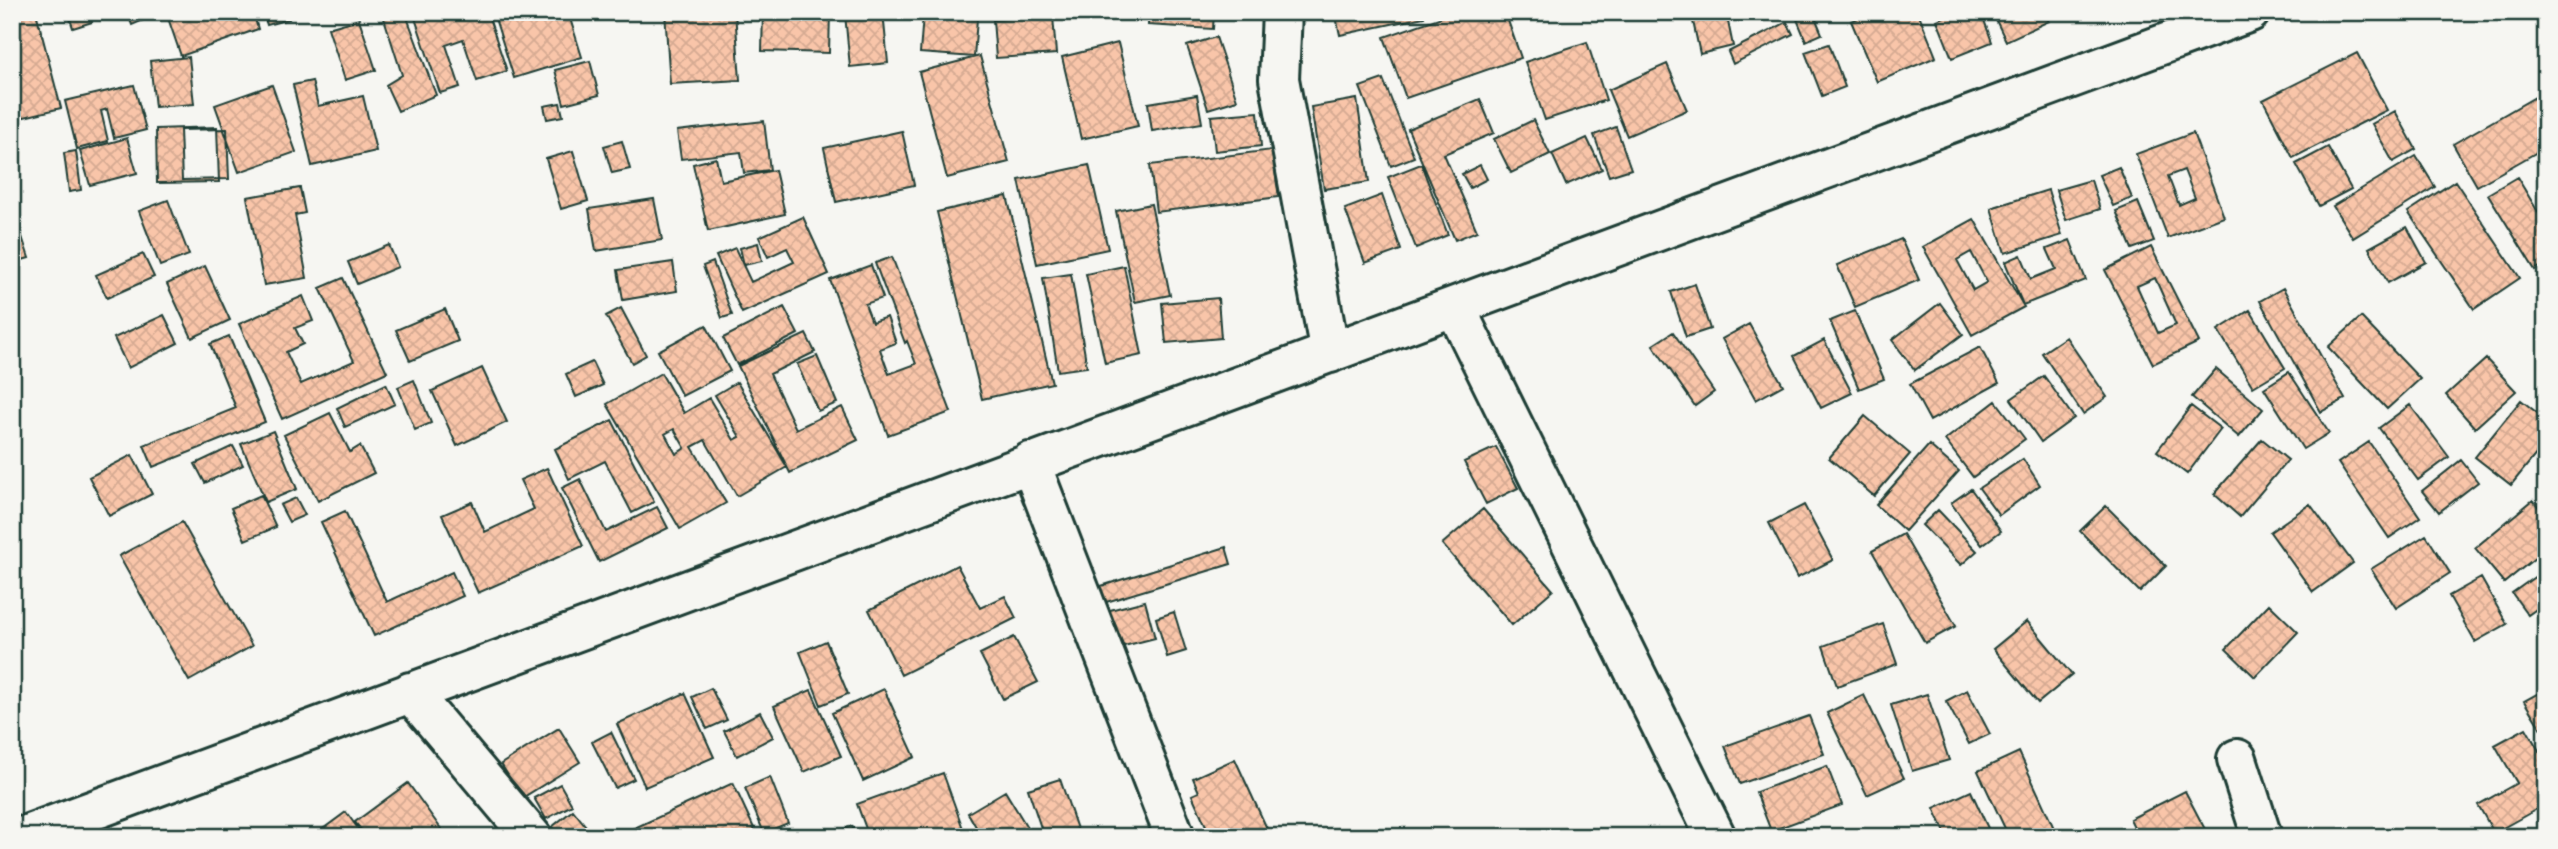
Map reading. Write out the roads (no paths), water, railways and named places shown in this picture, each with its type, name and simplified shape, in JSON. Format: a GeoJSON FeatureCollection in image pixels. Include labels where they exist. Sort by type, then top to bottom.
{"type":"FeatureCollection","features":[{"type":"Feature","properties":{"kind":"street"},"geometry":{"type":"LineString","coordinates":[[1282,12],[1279,79],[1330,353]]}},
{"type":"Feature","properties":{"kind":"street"},"geometry":{"type":"LineString","coordinates":[[21,837],[2250,12]]}},
{"type":"Feature","properties":{"kind":"street"},"geometry":{"type":"LineString","coordinates":[[1455,307],[1716,837]]}},
{"type":"Feature","properties":{"kind":"street"},"geometry":{"type":"LineString","coordinates":[[1030,462],[1175,837]]}},
{"type":"Feature","properties":{"kind":"street"},"geometry":{"type":"LineString","coordinates":[[410,692],[532,837]]}},
{"type":"Feature","properties":{"kind":"street"},"geometry":{"type":"LineString","coordinates":[[2237,760],[2262,837]]}}]}
